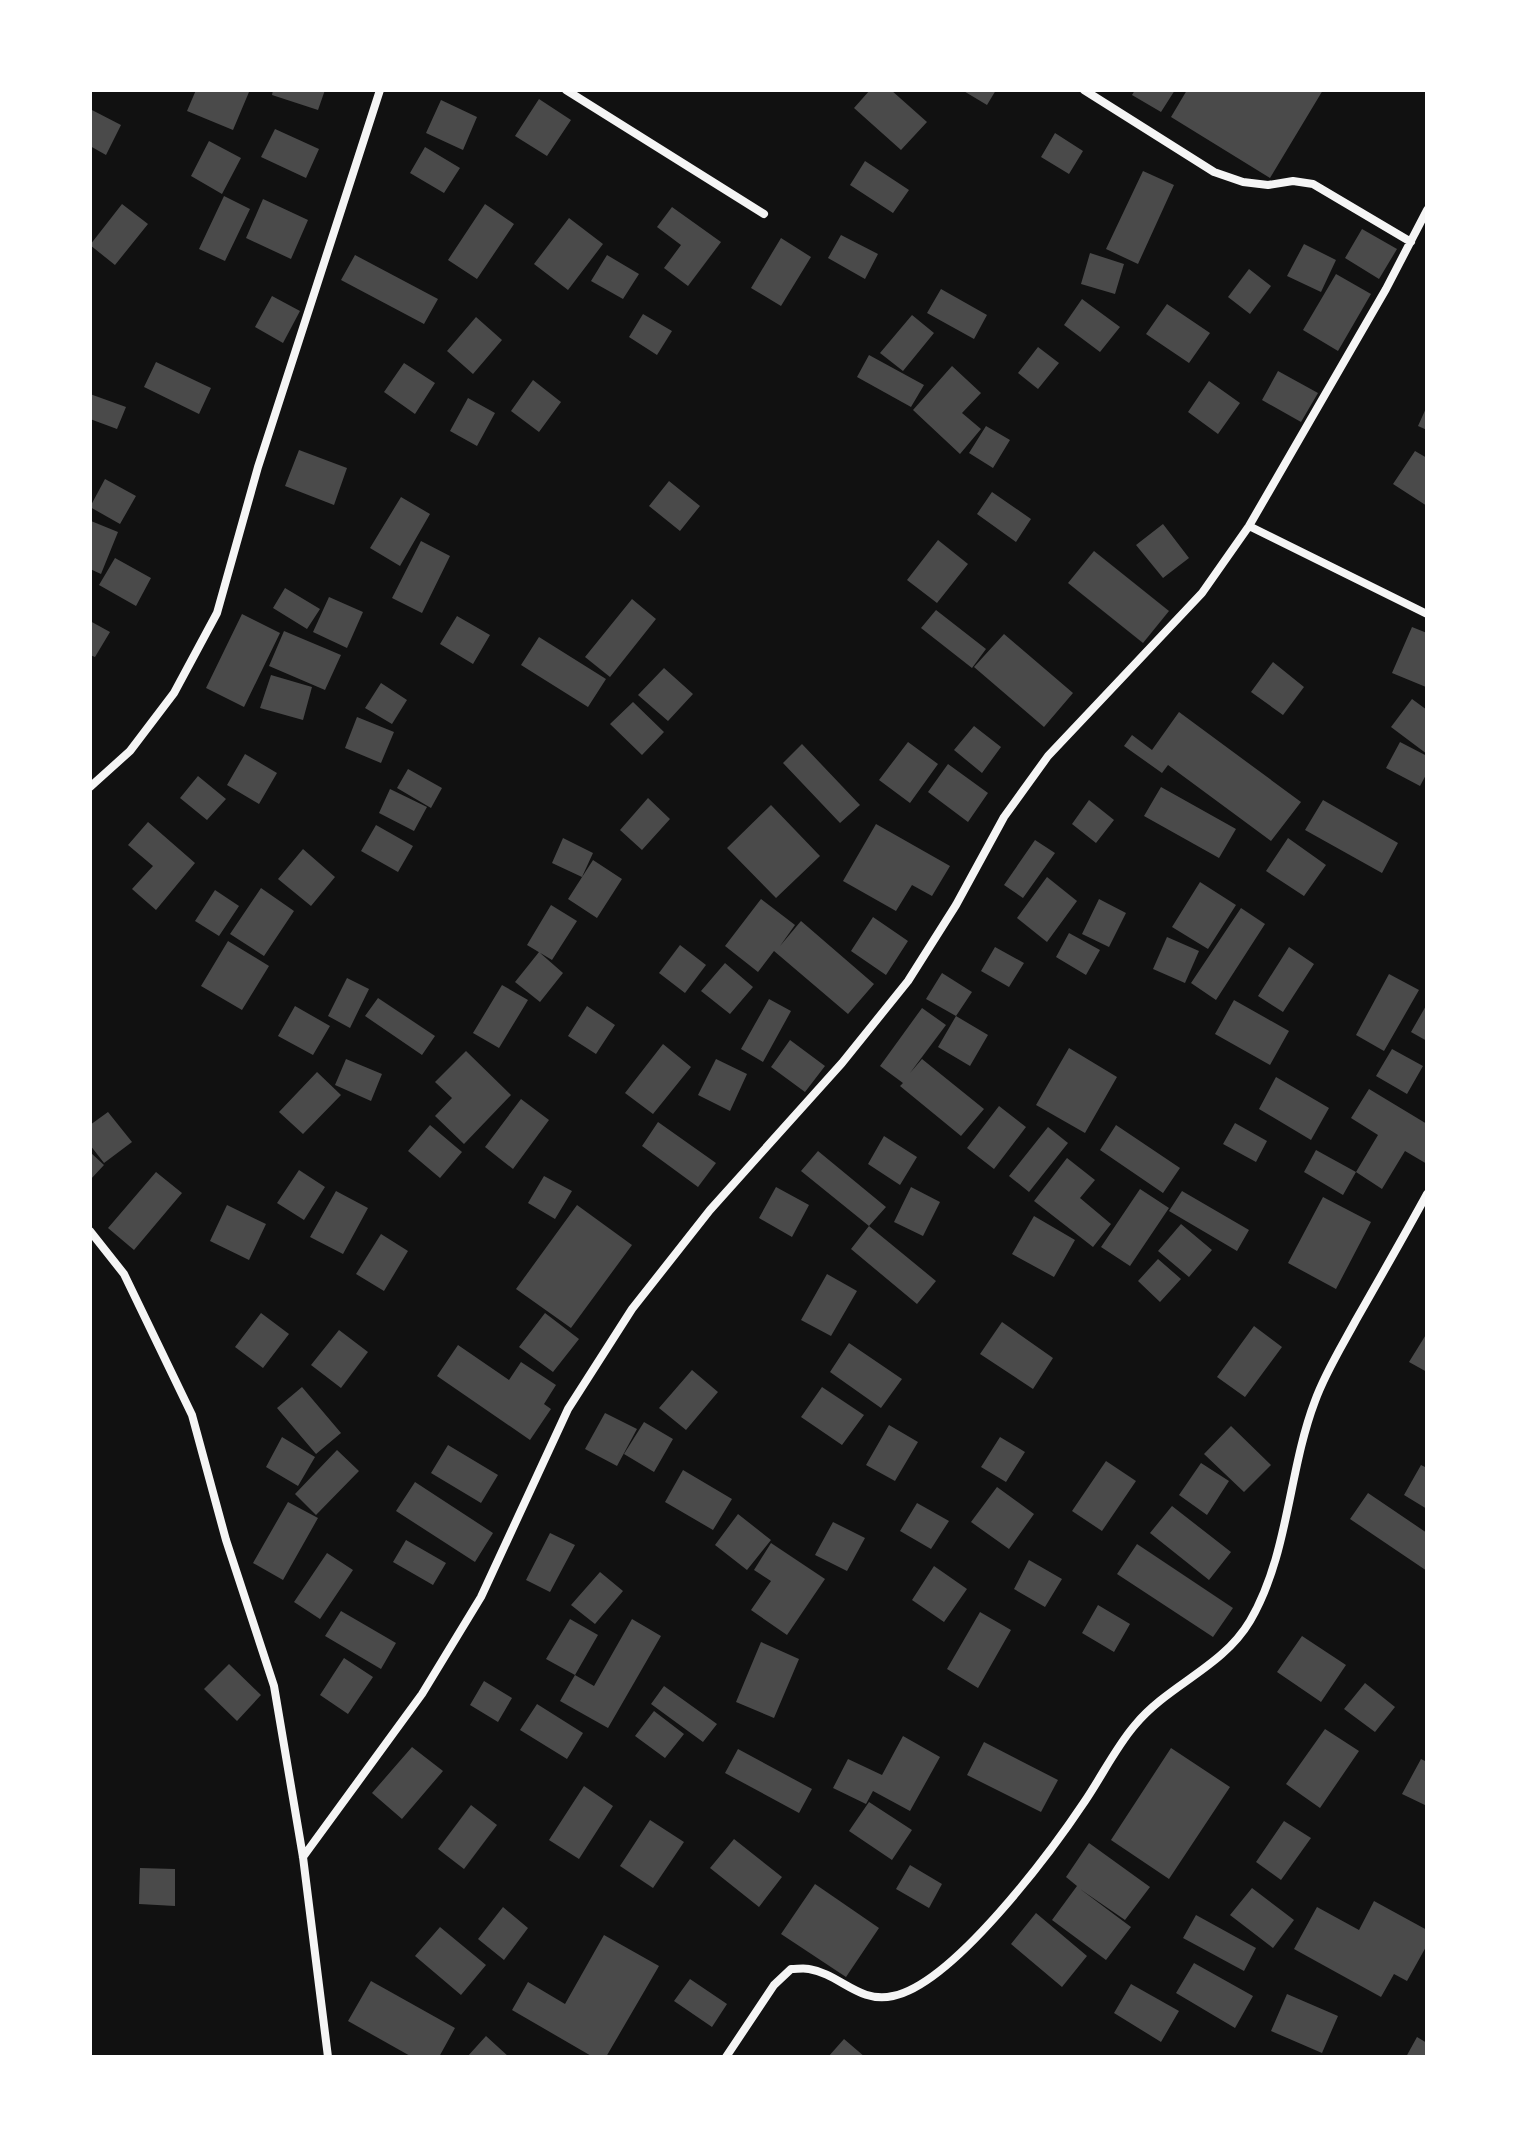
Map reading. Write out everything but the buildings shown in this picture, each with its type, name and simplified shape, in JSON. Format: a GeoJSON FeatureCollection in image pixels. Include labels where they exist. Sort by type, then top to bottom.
{"type":"FeatureCollection","features":[{"type":"Feature","properties":{"kind":"street"},"geometry":{"type":"LineString","coordinates":[[90,787],[130,751],[174,693],[217,613],[258,467],[380,90]]}},
{"type":"Feature","properties":{"kind":"street"},"geometry":{"type":"LineString","coordinates":[[566,90],[764,214]]}},
{"type":"Feature","properties":{"kind":"street"},"geometry":{"type":"LineString","coordinates":[[1084,90],[1214,172],[1243,182],[1268,185],[1293,181],[1313,184],[1411,242]]}},
{"type":"Feature","properties":{"kind":"street"},"geometry":{"type":"LineString","coordinates":[[303,1857],[422,1694],[481,1597],[568,1409],[632,1309],[710,1210],[842,1063],[908,981],[956,905],[1004,817],[1048,756],[1202,593],[1249,526],[1427,210]]}},
{"type":"Feature","properties":{"kind":"street"},"geometry":{"type":"LineString","coordinates":[[1249,526],[1427,614]]}},
{"type":"Feature","properties":{"kind":"street"},"geometry":{"type":"LineString","coordinates":[[726,2057],[774,1985],[791,1969],[811,1969],[874,1998],[907,1992],[946,1966],[1012,1899],[1084,1803],[1133,1726],[1159,1699],[1227,1652],[1249,1623],[1267,1588],[1315,1401],[1427,1194]]}},
{"type":"Feature","properties":{"kind":"street"},"geometry":{"type":"LineString","coordinates":[[90,1231],[124,1274],[192,1415],[226,1540],[274,1686],[303,1857],[328,2057]]}}]}
